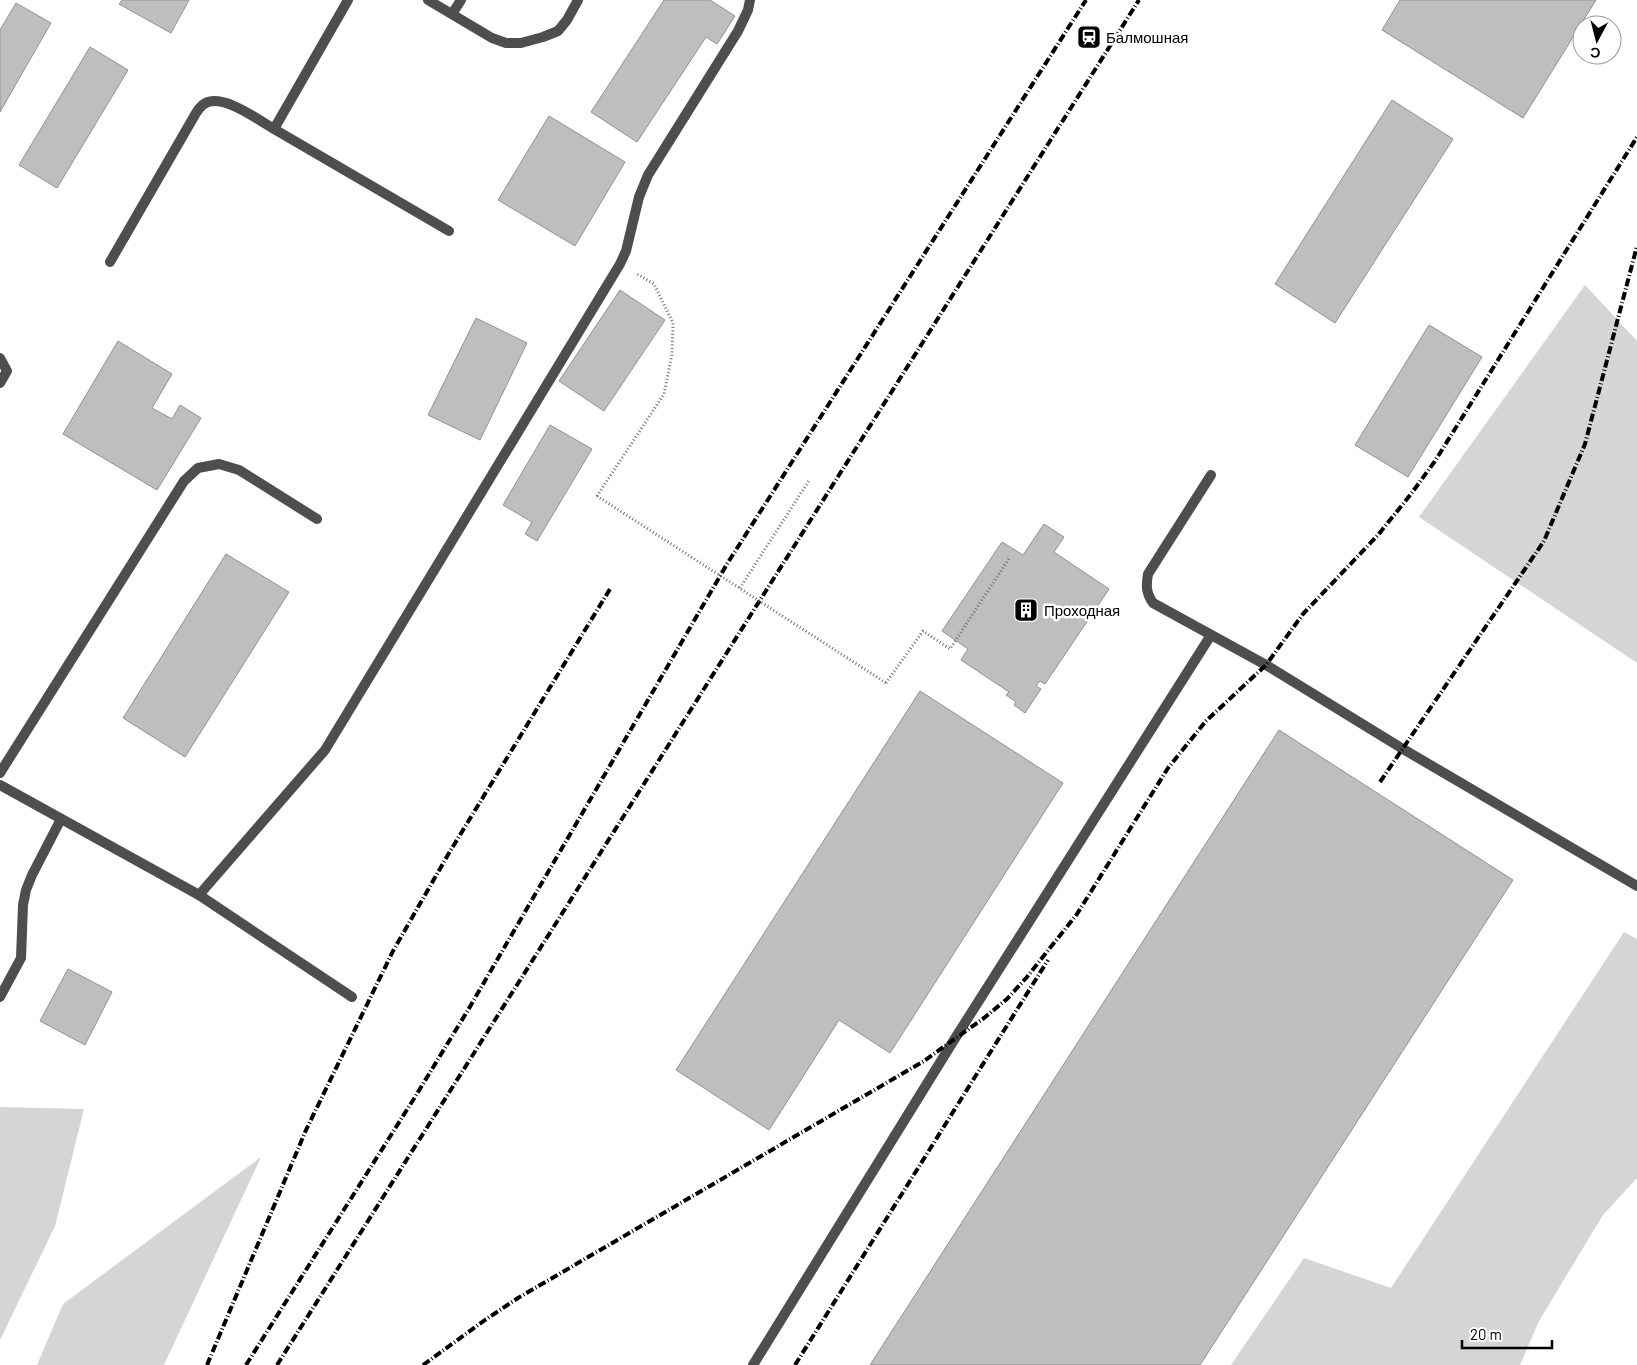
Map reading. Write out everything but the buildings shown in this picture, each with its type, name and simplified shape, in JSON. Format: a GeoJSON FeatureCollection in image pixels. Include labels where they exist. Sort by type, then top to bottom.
{"type":"FeatureCollection","features":[{"type":"Feature","properties":{"kind":"lane"},"geometry":{"type":"LineString","coordinates":[[274,129],[348,0]]}},
{"type":"Feature","properties":{"kind":"lane"},"geometry":{"type":"LineString","coordinates":[[428,0],[492,38],[506,43],[521,43],[558,31],[567,20],[578,0]]}},
{"type":"Feature","properties":{"kind":"lane"},"geometry":{"type":"LineString","coordinates":[[452,14],[461,0]]}},
{"type":"Feature","properties":{"kind":"lane"},"geometry":{"type":"LineString","coordinates":[[199,895],[325,750],[620,264],[626,251],[639,197],[648,175],[738,30],[748,10],[750,0]]}},
{"type":"Feature","properties":{"kind":"lane"},"geometry":{"type":"LineString","coordinates":[[110,262],[196,113],[204,103],[217,100],[230,104],[449,231]]}},
{"type":"Feature","properties":{"kind":"lane"},"geometry":{"type":"LineString","coordinates":[[0,358],[7,371],[0,383]]}},
{"type":"Feature","properties":{"kind":"lane"},"geometry":{"type":"LineString","coordinates":[[0,773],[184,482],[198,468],[219,464],[239,470],[317,519]]}},
{"type":"Feature","properties":{"kind":"lane"},"geometry":{"type":"LineString","coordinates":[[1211,475],[1148,574],[1146,587],[1148,596],[1153,603],[1266,665],[1403,749],[1637,886]]}},
{"type":"Feature","properties":{"kind":"lane"},"geometry":{"type":"LineString","coordinates":[[753,1365],[954,1040],[1210,635]]}},
{"type":"Feature","properties":{"kind":"lane"},"geometry":{"type":"LineString","coordinates":[[0,785],[199,895],[352,997]]}},
{"type":"Feature","properties":{"kind":"lane"},"geometry":{"type":"LineString","coordinates":[[0,997],[20,958],[22,905],[26,890],[61,819]]}},
{"type":"Feature","properties":{"kind":"path"},"geometry":{"type":"LineString","coordinates":[[620,264],[654,284],[673,323],[672,354],[664,394],[598,496],[886,683],[922,630],[950,648],[1010,557]]}},
{"type":"Feature","properties":{"kind":"path"},"geometry":{"type":"LineString","coordinates":[[740,588],[810,479]]}},
{"type":"Feature","properties":{"kind":"shaded area"},"geometry":{"type":"Polygon","coordinates":[[[1585,285],[1637,341],[1637,663],[1419,517],[1585,285]]]}},
{"type":"Feature","properties":{"kind":"shaded area"},"geometry":{"type":"Polygon","coordinates":[[[1624,932],[1637,939],[1637,1178],[1603,1215],[1539,1321],[1520,1365],[1231,1365],[1304,1258],[1391,1288],[1624,932]]]}},
{"type":"Feature","properties":{"kind":"shaded area"},"geometry":{"type":"Polygon","coordinates":[[[0,1107],[84,1109],[55,1226],[0,1340],[0,1107]]]}},
{"type":"Feature","properties":{"kind":"shaded area"},"geometry":{"type":"Polygon","coordinates":[[[261,1157],[164,1365],[37,1365],[63,1304],[261,1157]]]}},
{"type":"Feature","properties":{"kind":"railway"},"geometry":{"type":"LineString","coordinates":[[246,1365],[468,1010],[727,564],[1086,0]]}},
{"type":"Feature","properties":{"kind":"railway"},"geometry":{"type":"LineString","coordinates":[[277,1365],[1139,0]]}},
{"type":"Feature","properties":{"kind":"railway"},"geometry":{"type":"LineString","coordinates":[[423,1365],[518,1298],[924,1061],[1007,999],[1077,914],[1168,768],[1206,721],[1266,665],[1303,614],[1378,535],[1411,494],[1435,461],[1637,137]]}},
{"type":"Feature","properties":{"kind":"railway"},"geometry":{"type":"LineString","coordinates":[[1380,782],[1544,541],[1585,444],[1637,246]]}},
{"type":"Feature","properties":{"kind":"railway"},"geometry":{"type":"LineString","coordinates":[[207,1365],[306,1130],[393,951],[449,853],[610,589]]}},
{"type":"Feature","properties":{"kind":"railway"},"geometry":{"type":"LineString","coordinates":[[795,1365],[1048,960]]}},
{"type":"Feature","properties":{"kind":"place","name":"Балмошная"},"geometry":{"type":"Point","coordinates":[1089,37]}},
{"type":"Feature","properties":{"kind":"place","name":"Проходная"},"geometry":{"type":"Point","coordinates":[1026,610]}}]}
